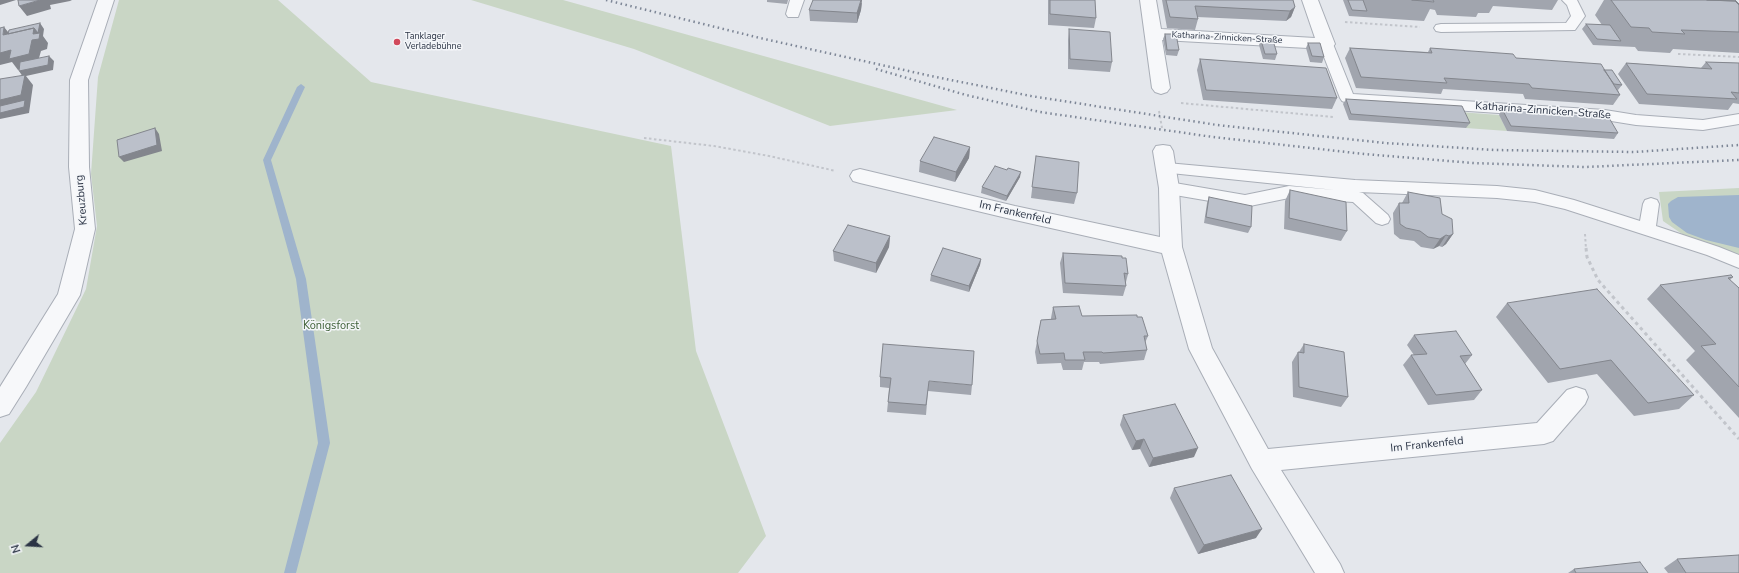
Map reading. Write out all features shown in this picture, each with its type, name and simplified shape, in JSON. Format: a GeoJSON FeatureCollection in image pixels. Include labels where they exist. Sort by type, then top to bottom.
{"type":"FeatureCollection","features":[{"type":"Feature","properties":{"kind":"street","name":"Kreuzburg"},"geometry":{"type":"LineString","coordinates":[[0,407],[18,380],[68,295],[85,229],[79,168],[79,80],[106,0]]}},
{"type":"Feature","properties":{"kind":"street"},"geometry":{"type":"LineString","coordinates":[[1148,0],[1160,95]]}},
{"type":"Feature","properties":{"kind":"street"},"geometry":{"type":"LineString","coordinates":[[1310,0],[1326,44]]}},
{"type":"Feature","properties":{"kind":"street","name":"Katharina-Zinnicken-Straße"},"geometry":{"type":"LineString","coordinates":[[1153,34],[1326,44]]}},
{"type":"Feature","properties":{"kind":"street"},"geometry":{"type":"LineString","coordinates":[[1165,159],[1169,188],[1171,247],[1201,349],[1261,461],[1330,573]]}},
{"type":"Feature","properties":{"kind":"street","name":"Im Frankenfeld"},"geometry":{"type":"LineString","coordinates":[[860,176],[1015,213],[1171,247]]}},
{"type":"Feature","properties":{"kind":"street","name":"Im Frankenfeld"},"geometry":{"type":"LineString","coordinates":[[1261,461],[1544,433],[1576,397]]}},
{"type":"Feature","properties":{"kind":"lane"},"geometry":{"type":"LineString","coordinates":[[793,14],[797,0]]}},
{"type":"Feature","properties":{"kind":"lane"},"geometry":{"type":"LineString","coordinates":[[1441,28],[1570,27],[1578,16],[1571,2]]}},
{"type":"Feature","properties":{"kind":"lane"},"geometry":{"type":"LineString","coordinates":[[1326,44],[1347,98]]}},
{"type":"Feature","properties":{"kind":"lane","name":"Katharina-Zinnicken-Straße"},"geometry":{"type":"LineString","coordinates":[[1347,98],[1605,115],[1636,120],[1703,125],[1739,119]]}},
{"type":"Feature","properties":{"kind":"lane"},"geometry":{"type":"LineString","coordinates":[[1165,159],[1355,186],[1497,192],[1535,196],[1568,204],[1713,251],[1739,262]]}},
{"type":"Feature","properties":{"kind":"lane"},"geometry":{"type":"LineString","coordinates":[[1169,188],[1245,201],[1288,192],[1357,197],[1382,219]]}},
{"type":"Feature","properties":{"kind":"lane"},"geometry":{"type":"LineString","coordinates":[[1647,230],[1651,204]]}},
{"type":"Feature","properties":{"kind":"path"},"geometry":{"type":"LineString","coordinates":[[1317,20],[1441,28]]}},
{"type":"Feature","properties":{"kind":"path"},"geometry":{"type":"LineString","coordinates":[[1678,54],[1739,57]]}},
{"type":"Feature","properties":{"kind":"path"},"geometry":{"type":"LineString","coordinates":[[1165,159],[1160,95],[1339,117],[1339,102],[1347,98]]}},
{"type":"Feature","properties":{"kind":"path"},"geometry":{"type":"LineString","coordinates":[[644,138],[714,146],[769,156],[860,176]]}},
{"type":"Feature","properties":{"kind":"path"},"geometry":{"type":"LineString","coordinates":[[1585,229],[1587,257],[1598,280],[1739,439]]}},
{"type":"Feature","properties":{"kind":"green space","name":"Königsforst"},"geometry":{"type":"Polygon","coordinates":[[[119,0],[278,0],[371,82],[671,146],[696,351],[766,536],[738,573],[0,573],[0,443],[36,392],[86,289],[97,226],[91,174],[98,77],[119,0]]]}},
{"type":"Feature","properties":{"kind":"green space"},"geometry":{"type":"Polygon","coordinates":[[[471,0],[563,0],[957,110],[830,126],[634,49],[471,0]]]}},
{"type":"Feature","properties":{"kind":"green space"},"geometry":{"type":"Polygon","coordinates":[[[1459,112],[1499,115],[1507,131],[1466,128],[1459,112]]]}},
{"type":"Feature","properties":{"kind":"green space"},"geometry":{"type":"Polygon","coordinates":[[[1739,188],[1739,258],[1685,236],[1663,221],[1659,192],[1739,188]]]}},
{"type":"Feature","properties":{"kind":"water"},"geometry":{"type":"Polygon","coordinates":[[[1739,195],[1739,248],[1706,240],[1687,233],[1672,222],[1669,217],[1668,204],[1678,197],[1739,195]]]}},
{"type":"Feature","properties":{"kind":"building"},"geometry":{"type":"Polygon","coordinates":[[[18,0],[40,0],[19,6],[18,0]]]}},
{"type":"Feature","properties":{"kind":"building"},"geometry":{"type":"Polygon","coordinates":[[[813,0],[861,0],[857,13],[809,10],[813,0]]]}},
{"type":"Feature","properties":{"kind":"building"},"geometry":{"type":"Polygon","coordinates":[[[1050,0],[1095,0],[1096,18],[1050,14],[1050,0]]]}},
{"type":"Feature","properties":{"kind":"building"},"geometry":{"type":"Polygon","coordinates":[[[1166,0],[1293,0],[1295,7],[1290,11],[1195,6],[1198,19],[1170,17],[1166,0]]]}},
{"type":"Feature","properties":{"kind":"building"},"geometry":{"type":"Polygon","coordinates":[[[1348,0],[1363,0],[1367,11],[1352,10],[1348,0]]]}},
{"type":"Feature","properties":{"kind":"building"},"geometry":{"type":"Polygon","coordinates":[[[1412,0],[1433,0],[1434,2],[1412,0]]]}},
{"type":"Feature","properties":{"kind":"building"},"geometry":{"type":"Polygon","coordinates":[[[1611,0],[1735,1],[1739,5],[1739,32],[1681,30],[1685,34],[1652,32],[1649,28],[1631,27],[1611,0]]]}},
{"type":"Feature","properties":{"kind":"building"},"geometry":{"type":"Polygon","coordinates":[[[1707,0],[1735,0],[1739,5],[1735,1],[1707,0]]]}},
{"type":"Feature","properties":{"kind":"building"},"geometry":{"type":"Polygon","coordinates":[[[40,23],[38,33],[34,28],[8,34],[9,30],[40,23]]]}},
{"type":"Feature","properties":{"kind":"building"},"geometry":{"type":"Polygon","coordinates":[[[1586,24],[1610,25],[1621,41],[1597,39],[1586,24]]]}},
{"type":"Feature","properties":{"kind":"building"},"geometry":{"type":"Polygon","coordinates":[[[4,27],[3,35],[34,28],[33,34],[40,33],[39,39],[32,40],[29,54],[9,59],[11,50],[0,53],[0,28],[4,27]]]}},
{"type":"Feature","properties":{"kind":"building"},"geometry":{"type":"Polygon","coordinates":[[[1069,29],[1110,32],[1112,62],[1070,59],[1069,29]]]}},
{"type":"Feature","properties":{"kind":"building"},"geometry":{"type":"Polygon","coordinates":[[[1165,34],[1176,34],[1179,50],[1167,50],[1165,34]]]}},
{"type":"Feature","properties":{"kind":"building"},"geometry":{"type":"Polygon","coordinates":[[[1261,40],[1273,40],[1277,54],[1265,54],[1261,40]]]}},
{"type":"Feature","properties":{"kind":"building"},"geometry":{"type":"Polygon","coordinates":[[[1308,43],[1320,43],[1324,57],[1312,56],[1308,43]]]}},
{"type":"Feature","properties":{"kind":"building"},"geometry":{"type":"Polygon","coordinates":[[[1350,48],[1432,53],[1430,48],[1513,54],[1516,58],[1601,64],[1620,95],[1532,88],[1529,84],[1444,78],[1447,83],[1361,77],[1350,48]]]}},
{"type":"Feature","properties":{"kind":"building"},"geometry":{"type":"Polygon","coordinates":[[[49,56],[48,65],[19,71],[20,62],[49,56]]]}},
{"type":"Feature","properties":{"kind":"building"},"geometry":{"type":"Polygon","coordinates":[[[1200,59],[1326,68],[1337,98],[1206,90],[1200,59]]]}},
{"type":"Feature","properties":{"kind":"building"},"geometry":{"type":"Polygon","coordinates":[[[1706,62],[1739,63],[1739,93],[1731,92],[1737,99],[1647,94],[1626,63],[1712,69],[1706,62]]]}},
{"type":"Feature","properties":{"kind":"building"},"geometry":{"type":"Polygon","coordinates":[[[1604,70],[1612,70],[1622,85],[1614,84],[1604,70]]]}},
{"type":"Feature","properties":{"kind":"building"},"geometry":{"type":"Polygon","coordinates":[[[25,75],[21,95],[0,100],[0,79],[25,75]]]}},
{"type":"Feature","properties":{"kind":"building"},"geometry":{"type":"Polygon","coordinates":[[[1346,99],[1462,106],[1470,123],[1351,114],[1346,99]]]}},
{"type":"Feature","properties":{"kind":"building"},"geometry":{"type":"Polygon","coordinates":[[[25,100],[24,107],[0,113],[0,106],[25,100]]]}},
{"type":"Feature","properties":{"kind":"building"},"geometry":{"type":"Polygon","coordinates":[[[1502,109],[1608,116],[1618,133],[1511,126],[1502,109]]]}},
{"type":"Feature","properties":{"kind":"building"},"geometry":{"type":"Polygon","coordinates":[[[155,128],[157,145],[119,157],[117,140],[155,128]]]}},
{"type":"Feature","properties":{"kind":"building"},"geometry":{"type":"Polygon","coordinates":[[[934,137],[970,147],[956,172],[920,161],[934,137]]]}},
{"type":"Feature","properties":{"kind":"building"},"geometry":{"type":"Polygon","coordinates":[[[1036,156],[1079,162],[1077,193],[1032,187],[1036,156]]]}},
{"type":"Feature","properties":{"kind":"building"},"geometry":{"type":"Polygon","coordinates":[[[995,166],[1021,172],[1007,196],[982,187],[995,166]]]}},
{"type":"Feature","properties":{"kind":"building"},"geometry":{"type":"Polygon","coordinates":[[[1290,190],[1346,202],[1347,231],[1289,218],[1290,190]]]}},
{"type":"Feature","properties":{"kind":"building"},"geometry":{"type":"Polygon","coordinates":[[[1408,192],[1440,198],[1442,214],[1452,219],[1453,234],[1449,236],[1446,235],[1440,239],[1428,237],[1420,231],[1406,228],[1400,224],[1399,203],[1409,203],[1408,192]]]}},
{"type":"Feature","properties":{"kind":"building"},"geometry":{"type":"Polygon","coordinates":[[[1209,197],[1252,206],[1251,227],[1206,217],[1209,197]]]}},
{"type":"Feature","properties":{"kind":"building"},"geometry":{"type":"Polygon","coordinates":[[[848,225],[890,236],[876,263],[833,251],[848,225]]]}},
{"type":"Feature","properties":{"kind":"building"},"geometry":{"type":"Polygon","coordinates":[[[943,248],[981,259],[969,286],[931,275],[943,248]]]}},
{"type":"Feature","properties":{"kind":"building"},"geometry":{"type":"Polygon","coordinates":[[[1063,253],[1122,256],[1122,258],[1126,258],[1128,274],[1124,273],[1126,286],[1065,283],[1063,253]]]}},
{"type":"Feature","properties":{"kind":"building"},"geometry":{"type":"Polygon","coordinates":[[[1731,275],[1733,277],[1728,278],[1739,288],[1739,387],[1701,346],[1716,344],[1660,285],[1731,275]]]}},
{"type":"Feature","properties":{"kind":"building"},"geometry":{"type":"Polygon","coordinates":[[[1597,289],[1694,395],[1648,403],[1611,360],[1560,369],[1507,303],[1597,289]]]}},
{"type":"Feature","properties":{"kind":"building"},"geometry":{"type":"Polygon","coordinates":[[[1079,306],[1082,316],[1137,315],[1137,317],[1142,317],[1148,336],[1144,336],[1147,350],[1103,353],[1083,352],[1085,360],[1065,360],[1064,353],[1040,354],[1037,341],[1041,320],[1056,319],[1053,307],[1079,306]]]}},
{"type":"Feature","properties":{"kind":"building"},"geometry":{"type":"Polygon","coordinates":[[[1456,331],[1472,355],[1460,356],[1482,390],[1436,395],[1411,355],[1427,354],[1414,335],[1456,331]]]}},
{"type":"Feature","properties":{"kind":"building"},"geometry":{"type":"Polygon","coordinates":[[[883,344],[974,351],[972,385],[929,381],[926,405],[888,402],[891,378],[880,377],[883,344]]]}},
{"type":"Feature","properties":{"kind":"building"},"geometry":{"type":"Polygon","coordinates":[[[1304,344],[1344,352],[1348,397],[1299,387],[1298,352],[1304,353],[1304,344]]]}},
{"type":"Feature","properties":{"kind":"building"},"geometry":{"type":"Polygon","coordinates":[[[1175,404],[1198,448],[1153,458],[1144,439],[1136,441],[1123,415],[1175,404]]]}},
{"type":"Feature","properties":{"kind":"building"},"geometry":{"type":"Polygon","coordinates":[[[1231,475],[1262,529],[1204,545],[1174,488],[1231,475]]]}},
{"type":"Feature","properties":{"kind":"building"},"geometry":{"type":"Polygon","coordinates":[[[1739,555],[1739,573],[1686,573],[1677,559],[1739,555]]]}},
{"type":"Feature","properties":{"kind":"building"},"geometry":{"type":"Polygon","coordinates":[[[1640,562],[1648,573],[1576,573],[1574,569],[1640,562]]]}},
{"type":"Feature","properties":{"kind":"waterway"},"geometry":{"type":"LineString","coordinates":[[290,573],[324,443],[301,279],[267,160],[301,87]]}},
{"type":"Feature","properties":{"kind":"railway"},"geometry":{"type":"LineString","coordinates":[[606,0],[760,38],[931,76],[1031,96],[1217,125],[1385,143],[1494,150],[1634,152],[1739,145]]}},
{"type":"Feature","properties":{"kind":"railway"},"geometry":{"type":"LineString","coordinates":[[876,69],[966,95],[1040,112],[1213,137],[1364,154],[1473,163],[1585,167],[1739,160]]}},
{"type":"Feature","properties":{"kind":"place","name":"Tanklager Verladebühne"},"geometry":{"type":"Point","coordinates":[397,42]}}]}
